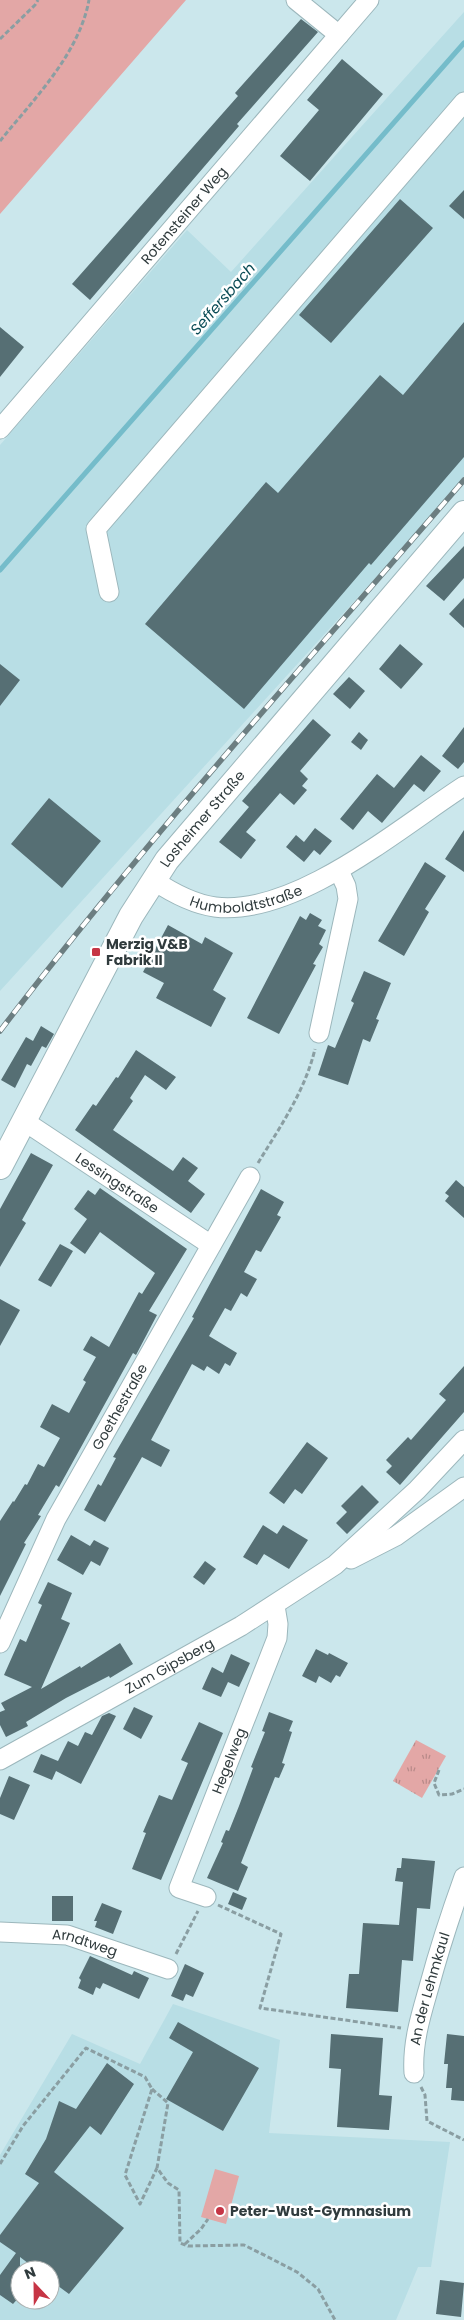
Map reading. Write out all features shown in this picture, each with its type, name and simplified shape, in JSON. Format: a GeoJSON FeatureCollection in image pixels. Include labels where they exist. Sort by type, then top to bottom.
{"type":"FeatureCollection","features":[{"type":"Feature","properties":{"kind":"main road","name":"Losheimer Straße"},"geometry":{"type":"LineString","coordinates":[[0,1168],[113,949],[153,880],[167,860],[464,513]]}},
{"type":"Feature","properties":{"kind":"street"},"geometry":{"type":"LineString","coordinates":[[296,0],[339,35]]}},
{"type":"Feature","properties":{"kind":"street","name":"Rotensteiner Weg"},"geometry":{"type":"LineString","coordinates":[[0,429],[369,0]]}},
{"type":"Feature","properties":{"kind":"street"},"geometry":{"type":"LineString","coordinates":[[108,592],[96,529],[464,102]]}},
{"type":"Feature","properties":{"kind":"street","name":"Humboldtstraße"},"geometry":{"type":"LineString","coordinates":[[153,880],[176,895],[214,907],[262,904],[300,890],[339,871],[464,786]]}},
{"type":"Feature","properties":{"kind":"street"},"geometry":{"type":"LineString","coordinates":[[319,1033],[348,899],[346,886],[339,871]]}},
{"type":"Feature","properties":{"kind":"street","name":"Lessingstraße"},"geometry":{"type":"LineString","coordinates":[[24,1121],[211,1245]]}},
{"type":"Feature","properties":{"kind":"street","name":"Goethestraße"},"geometry":{"type":"LineString","coordinates":[[0,1643],[56,1519],[250,1177]]}},
{"type":"Feature","properties":{"kind":"street","name":"Zum Gipsberg"},"geometry":{"type":"LineString","coordinates":[[0,1760],[275,1606],[335,1565],[418,1490],[464,1440]]}},
{"type":"Feature","properties":{"kind":"street","name":"Zum Gipsberg"},"geometry":{"type":"LineString","coordinates":[[335,1565],[361,1555],[396,1536],[464,1487]]}},
{"type":"Feature","properties":{"kind":"street","name":"Hegelweg"},"geometry":{"type":"LineString","coordinates":[[212,1901],[179,1888],[277,1638],[278,1624],[275,1606]]}},
{"type":"Feature","properties":{"kind":"street","name":"An der Lehmkaul"},"geometry":{"type":"LineString","coordinates":[[414,2073],[413,2059],[416,2030],[464,1877]]}},
{"type":"Feature","properties":{"kind":"street","name":"Arndtweg"},"geometry":{"type":"LineString","coordinates":[[0,1932],[67,1935],[168,1969]]}},
{"type":"Feature","properties":{"kind":"path"},"geometry":{"type":"LineString","coordinates":[[0,39],[38,0]]}},
{"type":"Feature","properties":{"kind":"path"},"geometry":{"type":"LineString","coordinates":[[0,141],[56,71],[85,21],[88,0]]}},
{"type":"Feature","properties":{"kind":"path"},"geometry":{"type":"LineString","coordinates":[[250,1177],[297,1099],[312,1064],[319,1033]]}},
{"type":"Feature","properties":{"kind":"path"},"geometry":{"type":"LineString","coordinates":[[439,1770],[434,1784],[439,1795],[452,1794],[464,1789]]}},
{"type":"Feature","properties":{"kind":"path"},"geometry":{"type":"LineString","coordinates":[[168,1969],[212,1901],[281,1934],[260,2008],[416,2030]]}},
{"type":"Feature","properties":{"kind":"path"},"geometry":{"type":"LineString","coordinates":[[0,2164],[23,2126],[86,2048],[145,2077],[152,2089],[168,2103],[157,2168],[140,2204],[125,2175],[152,2089]]}},
{"type":"Feature","properties":{"kind":"path"},"geometry":{"type":"LineString","coordinates":[[414,2073],[425,2095],[427,2121],[464,2140]]}},
{"type":"Feature","properties":{"kind":"path"},"geometry":{"type":"LineString","coordinates":[[157,2168],[168,2183],[179,2190],[180,2243],[185,2245],[244,2245],[297,2272],[318,2288],[335,2320]]}},
{"type":"Feature","properties":{"kind":"path"},"geometry":{"type":"LineString","coordinates":[[185,2245],[201,2229],[208,2218]]}},
{"type":"Feature","properties":{"kind":"shaded area"},"geometry":{"type":"Polygon","coordinates":[[[464,12],[464,477],[371,583],[0,991],[0,445],[187,230],[231,272],[464,12]]]}},
{"type":"Feature","properties":{"kind":"shaded area","name":"Peter-Wust-Gymnasium"},"geometry":{"type":"Polygon","coordinates":[[[173,2004],[280,2040],[269,2133],[450,2142],[431,2267],[418,2267],[396,2320],[0,2320],[0,2155],[72,2034],[140,2064],[173,2004]]]}},
{"type":"Feature","properties":{"kind":"green space"},"geometry":{"type":"Polygon","coordinates":[[[0,0],[186,0],[0,214],[0,0]]]}},
{"type":"Feature","properties":{"kind":"green space"},"geometry":{"type":"Polygon","coordinates":[[[416,1740],[446,1756],[422,1798],[393,1781],[416,1740]]]}},
{"type":"Feature","properties":{"kind":"green space"},"geometry":{"type":"Polygon","coordinates":[[[215,2169],[239,2176],[226,2224],[201,2217],[215,2169]]]}},
{"type":"Feature","properties":{"kind":"building"},"geometry":{"type":"Polygon","coordinates":[[[301,19],[318,32],[237,124],[239,126],[90,300],[72,284],[238,96],[235,93],[301,19]]]}},
{"type":"Feature","properties":{"kind":"building"},"geometry":{"type":"Polygon","coordinates":[[[342,59],[383,94],[310,181],[280,156],[319,110],[307,100],[342,59]]]}},
{"type":"Feature","properties":{"kind":"building"},"geometry":{"type":"Polygon","coordinates":[[[464,190],[464,219],[449,206],[464,190]]]}},
{"type":"Feature","properties":{"kind":"building"},"geometry":{"type":"Polygon","coordinates":[[[400,199],[433,228],[331,343],[299,315],[400,199]]]}},
{"type":"Feature","properties":{"kind":"building"},"geometry":{"type":"Polygon","coordinates":[[[464,322],[464,457],[371,565],[369,563],[244,709],[145,624],[266,482],[278,493],[380,375],[403,395],[464,322]]]}},
{"type":"Feature","properties":{"kind":"building"},"geometry":{"type":"Polygon","coordinates":[[[0,327],[24,347],[0,377],[0,327]]]}},
{"type":"Feature","properties":{"kind":"building"},"geometry":{"type":"Polygon","coordinates":[[[464,546],[464,578],[444,601],[426,586],[464,546]]]}},
{"type":"Feature","properties":{"kind":"building"},"geometry":{"type":"Polygon","coordinates":[[[464,598],[464,628],[449,614],[464,598]]]}},
{"type":"Feature","properties":{"kind":"building"},"geometry":{"type":"Polygon","coordinates":[[[400,644],[423,664],[401,689],[379,669],[400,644]]]}},
{"type":"Feature","properties":{"kind":"building"},"geometry":{"type":"Polygon","coordinates":[[[0,664],[20,680],[0,706],[0,664]]]}},
{"type":"Feature","properties":{"kind":"building"},"geometry":{"type":"Polygon","coordinates":[[[349,677],[365,691],[350,709],[333,694],[349,677]]]}},
{"type":"Feature","properties":{"kind":"building"},"geometry":{"type":"Polygon","coordinates":[[[313,719],[331,735],[300,771],[308,779],[302,786],[307,790],[294,805],[280,793],[246,832],[256,840],[241,859],[219,842],[249,807],[242,801],[313,719]]]}},
{"type":"Feature","properties":{"kind":"building"},"geometry":{"type":"Polygon","coordinates":[[[464,727],[464,762],[458,769],[442,756],[464,727]]]}},
{"type":"Feature","properties":{"kind":"building"},"geometry":{"type":"Polygon","coordinates":[[[359,732],[368,740],[361,750],[351,742],[359,732]]]}},
{"type":"Feature","properties":{"kind":"building"},"geometry":{"type":"Polygon","coordinates":[[[421,755],[441,771],[424,792],[414,784],[382,823],[368,811],[353,830],[340,819],[377,774],[394,788],[421,755]]]}},
{"type":"Feature","properties":{"kind":"building"},"geometry":{"type":"Polygon","coordinates":[[[49,798],[101,841],[62,888],[11,844],[49,798]]]}},
{"type":"Feature","properties":{"kind":"building"},"geometry":{"type":"Polygon","coordinates":[[[315,828],[332,841],[320,855],[314,850],[304,862],[286,847],[296,835],[304,842],[315,828]]]}},
{"type":"Feature","properties":{"kind":"building"},"geometry":{"type":"Polygon","coordinates":[[[464,830],[464,872],[445,859],[464,830]]]}},
{"type":"Feature","properties":{"kind":"building"},"geometry":{"type":"Polygon","coordinates":[[[425,862],[446,876],[425,909],[429,912],[404,956],[378,941],[425,862]]]}},
{"type":"Feature","properties":{"kind":"building"},"geometry":{"type":"Polygon","coordinates":[[[310,913],[322,920],[318,926],[326,930],[319,944],[323,947],[313,964],[316,965],[279,1034],[247,1018],[300,916],[306,920],[310,913]]]}},
{"type":"Feature","properties":{"kind":"building"},"geometry":{"type":"Polygon","coordinates":[[[168,925],[202,944],[205,937],[233,953],[213,990],[226,998],[211,1027],[156,998],[164,983],[143,972],[168,925]]]}},
{"type":"Feature","properties":{"kind":"building"},"geometry":{"type":"Polygon","coordinates":[[[364,971],[391,983],[376,1019],[379,1020],[370,1042],[363,1039],[348,1085],[318,1075],[328,1045],[335,1048],[354,1003],[351,1001],[364,971]]]}},
{"type":"Feature","properties":{"kind":"building"},"geometry":{"type":"Polygon","coordinates":[[[41,1026],[54,1034],[46,1048],[42,1046],[31,1066],[27,1064],[15,1088],[1,1080],[26,1037],[33,1041],[41,1026]]]}},
{"type":"Feature","properties":{"kind":"building"},"geometry":{"type":"Polygon","coordinates":[[[136,1050],[176,1077],[166,1090],[145,1075],[130,1098],[133,1101],[113,1130],[173,1171],[183,1157],[198,1168],[188,1181],[205,1194],[191,1213],[75,1130],[93,1104],[96,1106],[116,1077],[118,1078],[136,1050]]]}},
{"type":"Feature","properties":{"kind":"building"},"geometry":{"type":"Polygon","coordinates":[[[31,1153],[53,1165],[22,1220],[26,1223],[0,1267],[0,1209],[31,1153]]]}},
{"type":"Feature","properties":{"kind":"building"},"geometry":{"type":"Polygon","coordinates":[[[456,1180],[464,1187],[464,1218],[445,1201],[449,1196],[445,1193],[456,1180]]]}},
{"type":"Feature","properties":{"kind":"building"},"geometry":{"type":"Polygon","coordinates":[[[100,1188],[187,1249],[149,1311],[157,1315],[136,1355],[133,1353],[59,1487],[56,1485],[38,1515],[41,1516],[24,1543],[26,1544],[0,1596],[0,1521],[25,1484],[27,1485],[38,1464],[44,1467],[60,1438],[40,1427],[52,1404],[69,1413],[86,1382],[83,1380],[96,1357],[83,1350],[91,1336],[109,1347],[139,1292],[142,1294],[155,1273],[100,1232],[85,1254],[70,1243],[87,1219],[74,1209],[88,1190],[95,1195],[100,1188]]]}},
{"type":"Feature","properties":{"kind":"building"},"geometry":{"type":"Polygon","coordinates":[[[261,1189],[284,1202],[277,1215],[281,1217],[261,1252],[256,1250],[244,1272],[257,1279],[247,1297],[241,1293],[231,1311],[225,1308],[209,1336],[237,1353],[230,1366],[225,1363],[219,1374],[207,1366],[204,1371],[192,1364],[151,1440],[170,1450],[161,1467],[142,1457],[105,1522],[84,1510],[98,1484],[101,1486],[116,1458],[113,1457],[194,1318],[192,1317],[261,1189]]]}},
{"type":"Feature","properties":{"kind":"building"},"geometry":{"type":"Polygon","coordinates":[[[60,1244],[73,1251],[51,1287],[38,1280],[60,1244]]]}},
{"type":"Feature","properties":{"kind":"building"},"geometry":{"type":"Polygon","coordinates":[[[0,1299],[20,1310],[0,1346],[0,1299]]]}},
{"type":"Feature","properties":{"kind":"building"},"geometry":{"type":"Polygon","coordinates":[[[464,1366],[464,1412],[400,1485],[386,1472],[392,1466],[386,1460],[408,1437],[411,1440],[446,1400],[439,1394],[464,1366]]]}},
{"type":"Feature","properties":{"kind":"building"},"geometry":{"type":"Polygon","coordinates":[[[307,1442],[328,1458],[302,1494],[295,1489],[284,1504],[269,1493],[307,1442]]]}},
{"type":"Feature","properties":{"kind":"building"},"geometry":{"type":"Polygon","coordinates":[[[362,1485],[379,1502],[347,1534],[336,1523],[347,1512],[341,1506],[362,1485]]]}},
{"type":"Feature","properties":{"kind":"building"},"geometry":{"type":"Polygon","coordinates":[[[263,1525],[277,1534],[283,1525],[308,1540],[289,1569],[264,1554],[257,1565],[243,1557],[263,1525]]]}},
{"type":"Feature","properties":{"kind":"building"},"geometry":{"type":"Polygon","coordinates":[[[71,1535],[90,1546],[94,1540],[109,1548],[100,1566],[91,1561],[83,1575],[57,1560],[71,1535]]]}},
{"type":"Feature","properties":{"kind":"building"},"geometry":{"type":"Polygon","coordinates":[[[205,1561],[216,1569],[204,1585],[193,1577],[205,1561]]]}},
{"type":"Feature","properties":{"kind":"building"},"geometry":{"type":"Polygon","coordinates":[[[48,1582],[72,1593],[61,1619],[70,1623],[41,1689],[80,1666],[81,1668],[120,1643],[133,1664],[110,1678],[109,1676],[66,1698],[26,1722],[28,1726],[6,1737],[0,1725],[0,1712],[5,1710],[1,1703],[32,1687],[4,1675],[20,1639],[26,1642],[42,1605],[38,1603],[48,1582]]]}},
{"type":"Feature","properties":{"kind":"building"},"geometry":{"type":"Polygon","coordinates":[[[316,1649],[328,1655],[329,1653],[348,1663],[340,1677],[336,1675],[331,1683],[319,1676],[316,1683],[302,1676],[316,1649]]]}},
{"type":"Feature","properties":{"kind":"building"},"geometry":{"type":"Polygon","coordinates":[[[231,1654],[250,1663],[239,1687],[228,1682],[221,1697],[202,1689],[212,1667],[223,1673],[231,1654]]]}},
{"type":"Feature","properties":{"kind":"building"},"geometry":{"type":"Polygon","coordinates":[[[134,1707],[153,1716],[141,1739],[123,1729],[134,1707]]]}},
{"type":"Feature","properties":{"kind":"building"},"geometry":{"type":"Polygon","coordinates":[[[269,1712],[293,1721],[289,1731],[292,1732],[282,1763],[285,1764],[279,1778],[275,1777],[241,1863],[248,1867],[238,1891],[207,1878],[223,1843],[221,1842],[226,1830],[229,1831],[239,1806],[253,1768],[251,1767],[265,1732],[262,1731],[269,1712]]]}},
{"type":"Feature","properties":{"kind":"building"},"geometry":{"type":"Polygon","coordinates":[[[109,1713],[116,1716],[81,1784],[56,1771],[52,1780],[33,1772],[41,1754],[58,1761],[68,1741],[78,1746],[85,1732],[92,1735],[102,1716],[109,1713]]]}},
{"type":"Feature","properties":{"kind":"building"},"geometry":{"type":"Polygon","coordinates":[[[199,1722],[223,1733],[161,1880],[132,1869],[146,1833],[143,1832],[159,1795],[172,1800],[188,1763],[181,1760],[199,1722]]]}},
{"type":"Feature","properties":{"kind":"building"},"geometry":{"type":"Polygon","coordinates":[[[9,1776],[30,1785],[14,1820],[0,1814],[0,1798],[9,1776]]]}},
{"type":"Feature","properties":{"kind":"building"},"geometry":{"type":"Polygon","coordinates":[[[402,1858],[435,1861],[430,1909],[417,1908],[413,1961],[402,1960],[398,2012],[346,2008],[349,1974],[359,1974],[363,1923],[399,1925],[403,1882],[395,1881],[397,1868],[401,1868],[402,1858]]]}},
{"type":"Feature","properties":{"kind":"building"},"geometry":{"type":"Polygon","coordinates":[[[233,1892],[247,1898],[242,1910],[228,1904],[233,1892]]]}},
{"type":"Feature","properties":{"kind":"building"},"geometry":{"type":"Polygon","coordinates":[[[52,1896],[73,1896],[73,1921],[52,1921],[52,1896]]]}},
{"type":"Feature","properties":{"kind":"building"},"geometry":{"type":"Polygon","coordinates":[[[102,1903],[122,1911],[113,1934],[95,1927],[97,1921],[94,1921],[102,1903]]]}},
{"type":"Feature","properties":{"kind":"building"},"geometry":{"type":"Polygon","coordinates":[[[90,1956],[132,1975],[134,1971],[149,1978],[139,1999],[103,1983],[100,1989],[96,1987],[93,1995],[78,1988],[81,1980],[79,1978],[90,1956]]]}},
{"type":"Feature","properties":{"kind":"building"},"geometry":{"type":"Polygon","coordinates":[[[185,1964],[204,1973],[193,1997],[186,1994],[183,2001],[171,1996],[185,1964]]]}},
{"type":"Feature","properties":{"kind":"building"},"geometry":{"type":"Polygon","coordinates":[[[178,2022],[259,2068],[223,2131],[166,2099],[193,2052],[169,2038],[178,2022]]]}},
{"type":"Feature","properties":{"kind":"building"},"geometry":{"type":"Polygon","coordinates":[[[331,2034],[383,2038],[379,2095],[392,2096],[389,2130],[337,2127],[341,2069],[329,2068],[331,2034]]]}},
{"type":"Feature","properties":{"kind":"building"},"geometry":{"type":"Polygon","coordinates":[[[447,2034],[464,2036],[464,2101],[451,2100],[452,2088],[446,2088],[448,2064],[444,2064],[447,2034]]]}},
{"type":"Feature","properties":{"kind":"building"},"geometry":{"type":"Polygon","coordinates":[[[107,2063],[134,2084],[101,2135],[90,2126],[54,2172],[124,2228],[69,2294],[60,2287],[60,2260],[24,2260],[20,2257],[20,2260],[11,2260],[16,2253],[0,2242],[0,2235],[39,2183],[25,2174],[46,2139],[59,2101],[76,2109],[107,2063]]]}},
{"type":"Feature","properties":{"kind":"building"},"geometry":{"type":"Polygon","coordinates":[[[10,2261],[10,2302],[0,2295],[0,2275],[10,2261]]]}},
{"type":"Feature","properties":{"kind":"building"},"geometry":{"type":"Polygon","coordinates":[[[440,2280],[464,2283],[461,2317],[436,2314],[440,2280]]]}},
{"type":"Feature","properties":{"kind":"waterway","name":"Seffersbach"},"geometry":{"type":"LineString","coordinates":[[0,570],[464,43]]}},
{"type":"Feature","properties":{"kind":"railway"},"geometry":{"type":"LineString","coordinates":[[0,1031],[55,960],[170,821],[464,480]]}},
{"type":"Feature","properties":{"kind":"place","name":"Merzig V&B Fabrik II"},"geometry":{"type":"Point","coordinates":[96,952]}},
{"type":"Feature","properties":{"kind":"place","name":"Peter-Wust-Gymnasium"},"geometry":{"type":"Point","coordinates":[220,2211]}}]}
